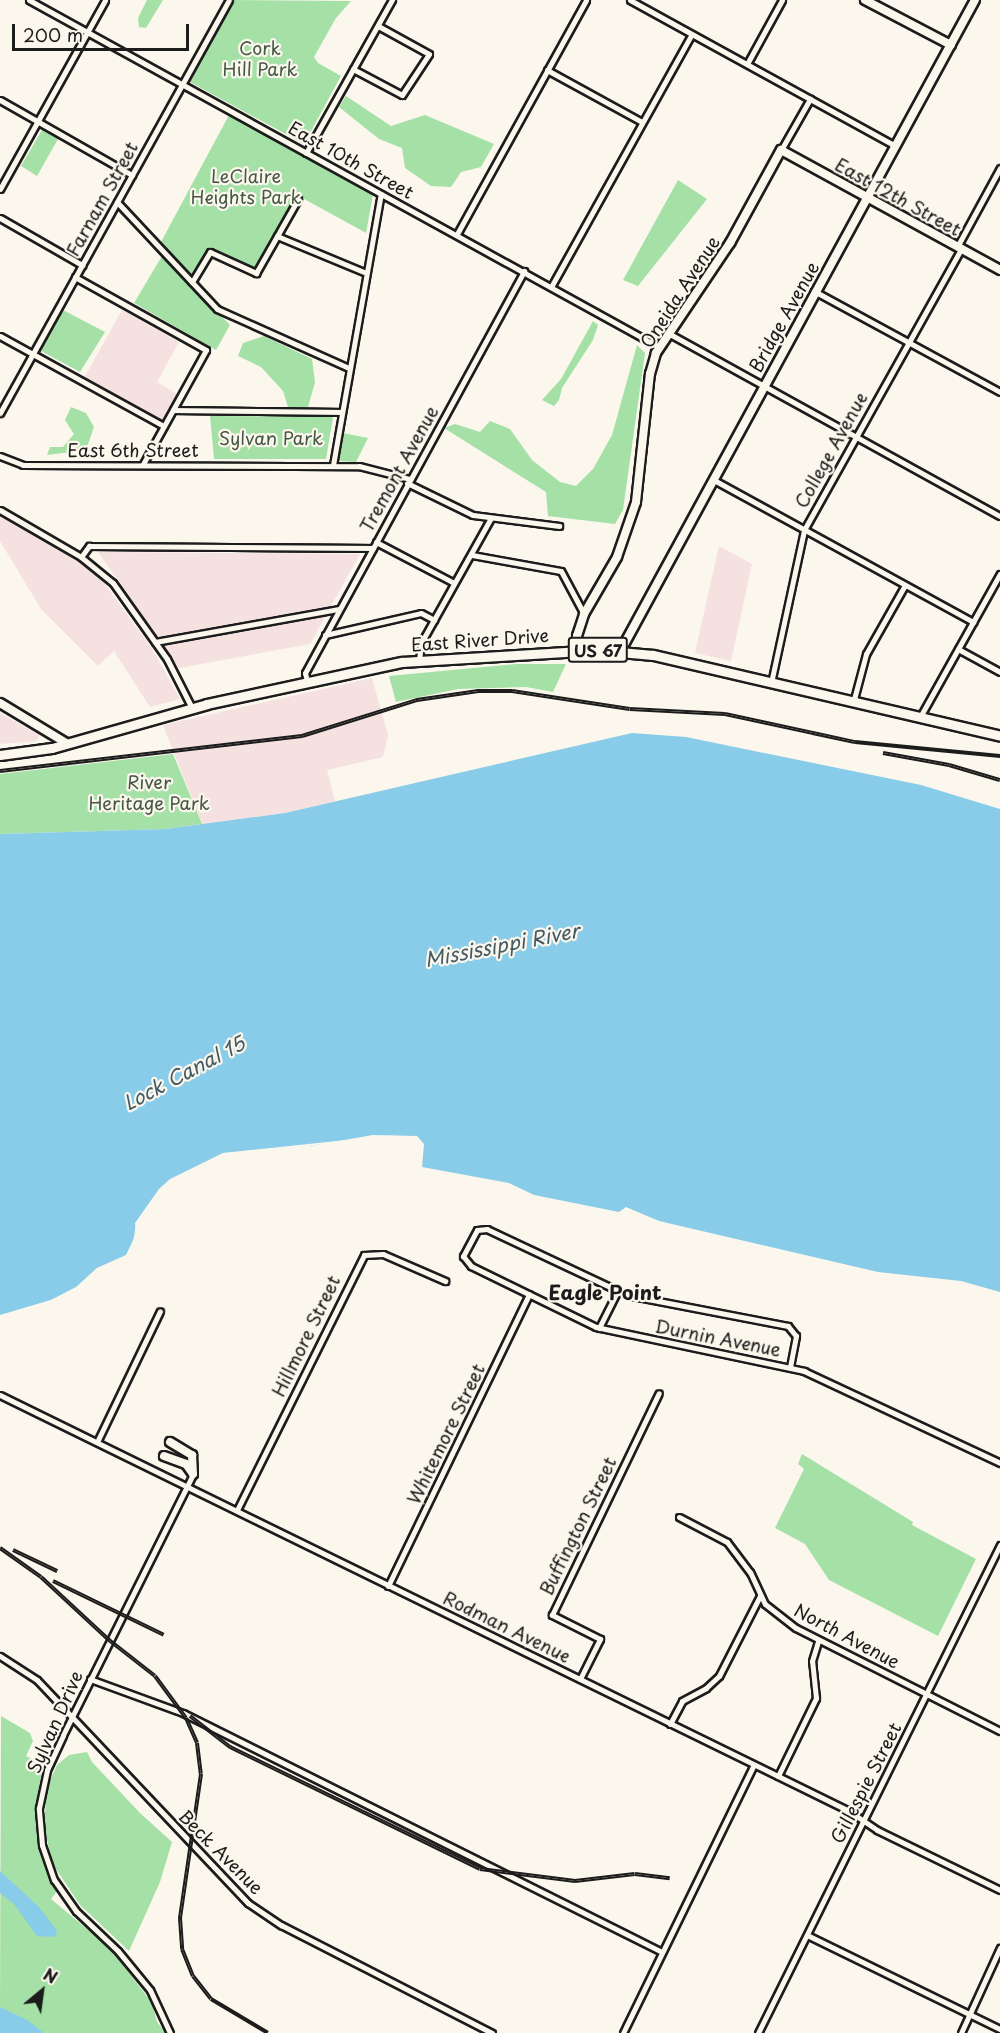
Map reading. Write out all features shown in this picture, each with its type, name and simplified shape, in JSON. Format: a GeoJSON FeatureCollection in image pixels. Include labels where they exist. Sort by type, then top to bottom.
{"type":"FeatureCollection","features":[{"type":"Feature","properties":{"kind":"main road","name":"East River Drive"},"geometry":{"type":"LineString","coordinates":[[0,755],[68,744],[192,708],[307,681],[419,660],[621,650],[1000,736]]}},
{"type":"Feature","properties":{"kind":"street","name":"East 10th Street"},"geometry":{"type":"LineString","coordinates":[[29,0],[659,346]]}},
{"type":"Feature","properties":{"kind":"street"},"geometry":{"type":"LineString","coordinates":[[0,189],[105,0]]}},
{"type":"Feature","properties":{"kind":"street","name":"Farnam Street"},"geometry":{"type":"LineString","coordinates":[[0,413],[229,0]]}},
{"type":"Feature","properties":{"kind":"street"},"geometry":{"type":"LineString","coordinates":[[306,153],[392,0]]}},
{"type":"Feature","properties":{"kind":"street"},"geometry":{"type":"LineString","coordinates":[[457,234],[586,0]]}},
{"type":"Feature","properties":{"kind":"street"},"geometry":{"type":"LineString","coordinates":[[630,0],[896,146]]}},
{"type":"Feature","properties":{"kind":"street"},"geometry":{"type":"LineString","coordinates":[[747,64],[782,0]]}},
{"type":"Feature","properties":{"kind":"street"},"geometry":{"type":"LineString","coordinates":[[865,0],[951,45]]}},
{"type":"Feature","properties":{"kind":"street","name":"Bridge Avenue"},"geometry":{"type":"LineString","coordinates":[[621,650],[814,291],[975,0]]}},
{"type":"Feature","properties":{"kind":"street"},"geometry":{"type":"LineString","coordinates":[[353,69],[402,95],[429,54],[378,26]]}},
{"type":"Feature","properties":{"kind":"street"},"geometry":{"type":"LineString","coordinates":[[551,287],[692,35]]}},
{"type":"Feature","properties":{"kind":"street"},"geometry":{"type":"LineString","coordinates":[[547,70],[642,122]]}},
{"type":"Feature","properties":{"kind":"street","name":"Oneida Avenue"},"geometry":{"type":"LineString","coordinates":[[578,651],[577,636],[584,614],[617,557],[632,518],[650,374],[659,346],[730,243],[810,99]]}},
{"type":"Feature","properties":{"kind":"street"},"geometry":{"type":"LineString","coordinates":[[0,100],[132,175]]}},
{"type":"Feature","properties":{"kind":"street","name":"East 12th Street"},"geometry":{"type":"LineString","coordinates":[[781,150],[1000,270]]}},
{"type":"Feature","properties":{"kind":"street","name":"College Avenue"},"geometry":{"type":"LineString","coordinates":[[771,683],[804,530],[909,342],[1000,168]]}},
{"type":"Feature","properties":{"kind":"street"},"geometry":{"type":"LineString","coordinates":[[333,465],[364,272],[381,194]]}},
{"type":"Feature","properties":{"kind":"street"},"geometry":{"type":"LineString","coordinates":[[192,282],[210,252],[256,273],[298,198]]}},
{"type":"Feature","properties":{"kind":"street"},"geometry":{"type":"LineString","coordinates":[[117,202],[217,309],[349,368]]}},
{"type":"Feature","properties":{"kind":"street"},"geometry":{"type":"LineString","coordinates":[[0,218],[82,265]]}},
{"type":"Feature","properties":{"kind":"street"},"geometry":{"type":"LineString","coordinates":[[277,236],[364,272]]}},
{"type":"Feature","properties":{"kind":"street","name":"Tremont Avenue"},"geometry":{"type":"LineString","coordinates":[[307,681],[304,673],[524,271]]}},
{"type":"Feature","properties":{"kind":"street"},"geometry":{"type":"LineString","coordinates":[[75,277],[206,350],[143,464]]}},
{"type":"Feature","properties":{"kind":"street"},"geometry":{"type":"LineString","coordinates":[[814,291],[1000,392]]}},
{"type":"Feature","properties":{"kind":"street"},"geometry":{"type":"LineString","coordinates":[[667,333],[1000,516]]}},
{"type":"Feature","properties":{"kind":"street"},"geometry":{"type":"LineString","coordinates":[[0,336],[164,426]]}},
{"type":"Feature","properties":{"kind":"street"},"geometry":{"type":"LineString","coordinates":[[173,410],[342,412]]}},
{"type":"Feature","properties":{"kind":"street","name":"East 6th Street"},"geometry":{"type":"LineString","coordinates":[[0,456],[23,465],[366,466],[409,481],[452,507],[491,518],[559,526]]}},
{"type":"Feature","properties":{"kind":"street"},"geometry":{"type":"LineString","coordinates":[[712,479],[973,622]]}},
{"type":"Feature","properties":{"kind":"street"},"geometry":{"type":"LineString","coordinates":[[0,510],[81,557],[114,583],[155,642],[192,708]]}},
{"type":"Feature","properties":{"kind":"street"},"geometry":{"type":"LineString","coordinates":[[419,660],[421,643],[491,518]]}},
{"type":"Feature","properties":{"kind":"street"},"geometry":{"type":"LineString","coordinates":[[81,557],[88,546],[374,545],[454,583]]}},
{"type":"Feature","properties":{"kind":"street"},"geometry":{"type":"LineString","coordinates":[[472,555],[557,569],[566,576],[584,614]]}},
{"type":"Feature","properties":{"kind":"street"},"geometry":{"type":"LineString","coordinates":[[919,719],[1000,574]]}},
{"type":"Feature","properties":{"kind":"street"},"geometry":{"type":"LineString","coordinates":[[853,703],[866,654],[905,585]]}},
{"type":"Feature","properties":{"kind":"street"},"geometry":{"type":"LineString","coordinates":[[155,642],[339,609]]}},
{"type":"Feature","properties":{"kind":"street"},"geometry":{"type":"LineString","coordinates":[[325,635],[421,613],[434,620]]}},
{"type":"Feature","properties":{"kind":"street"},"geometry":{"type":"LineString","coordinates":[[958,649],[1000,672]]}},
{"type":"Feature","properties":{"kind":"street"},"geometry":{"type":"LineString","coordinates":[[0,703],[68,744]]}},
{"type":"Feature","properties":{"kind":"street","name":"Durnin Avenue"},"geometry":{"type":"LineString","coordinates":[[617,1292],[479,1227],[463,1256],[464,1261],[599,1328],[790,1367],[818,1376],[1000,1463]]}},
{"type":"Feature","properties":{"kind":"street","name":"Hillmore Street"},"geometry":{"type":"LineString","coordinates":[[237,1510],[364,1255],[383,1254],[445,1281]]}},
{"type":"Feature","properties":{"kind":"street"},"geometry":{"type":"LineString","coordinates":[[599,1328],[617,1292],[791,1327],[796,1336],[790,1367]]}},
{"type":"Feature","properties":{"kind":"street","name":"Whitemore Street"},"geometry":{"type":"LineString","coordinates":[[388,1586],[529,1294]]}},
{"type":"Feature","properties":{"kind":"street"},"geometry":{"type":"LineString","coordinates":[[97,1442],[160,1311]]}},
{"type":"Feature","properties":{"kind":"street","name":"Buffington Street"},"geometry":{"type":"LineString","coordinates":[[580,1679],[600,1639],[552,1615],[659,1393]]}},
{"type":"Feature","properties":{"kind":"street","name":"Rodman Avenue"},"geometry":{"type":"LineString","coordinates":[[0,1395],[778,1776],[1000,1890]]}},
{"type":"Feature","properties":{"kind":"street"},"geometry":{"type":"LineString","coordinates":[[170,1442],[192,1455],[193,1474]]}},
{"type":"Feature","properties":{"kind":"street"},"geometry":{"type":"LineString","coordinates":[[164,1456],[186,1464],[193,1474]]}},
{"type":"Feature","properties":{"kind":"street","name":"Sylvan Drive"},"geometry":{"type":"LineString","coordinates":[[170,2033],[150,1990],[118,1951],[76,1911],[54,1880],[47,1861],[40,1822],[43,1784],[72,1716],[193,1474]]}},
{"type":"Feature","properties":{"kind":"street","name":"North Avenue"},"geometry":{"type":"LineString","coordinates":[[679,1517],[727,1542],[750,1572],[760,1596],[779,1616],[818,1641],[1000,1731]]}},
{"type":"Feature","properties":{"kind":"street","name":"Gillespie Street"},"geometry":{"type":"LineString","coordinates":[[758,2033],[1000,1545]]}},
{"type":"Feature","properties":{"kind":"street"},"geometry":{"type":"LineString","coordinates":[[670,1724],[682,1701],[706,1688],[719,1676],[760,1596]]}},
{"type":"Feature","properties":{"kind":"street"},"geometry":{"type":"LineString","coordinates":[[778,1776],[816,1698],[812,1661],[818,1641]]}},
{"type":"Feature","properties":{"kind":"street","name":"Beck Avenue"},"geometry":{"type":"LineString","coordinates":[[0,1656],[31,1674],[248,1903],[280,1925],[492,2033]]}},
{"type":"Feature","properties":{"kind":"street"},"geometry":{"type":"LineString","coordinates":[[90,1679],[190,1716],[662,1952]]}},
{"type":"Feature","properties":{"kind":"street"},"geometry":{"type":"LineString","coordinates":[[623,2033],[754,1765]]}},
{"type":"Feature","properties":{"kind":"street"},"geometry":{"type":"LineString","coordinates":[[807,1935],[1000,2030]]}},
{"type":"Feature","properties":{"kind":"street"},"geometry":{"type":"LineString","coordinates":[[961,2033],[967,2014],[1000,1948]]}},
{"type":"Feature","properties":{"kind":"shaded area"},"geometry":{"type":"Polygon","coordinates":[[[122,310],[179,342],[157,382],[177,394],[162,421],[84,378],[122,310]]]}},
{"type":"Feature","properties":{"kind":"shaded area"},"geometry":{"type":"Polygon","coordinates":[[[0,516],[96,572],[153,650],[180,699],[150,707],[114,651],[98,666],[41,609],[0,541],[0,516]]]}},
{"type":"Feature","properties":{"kind":"shaded area"},"geometry":{"type":"Polygon","coordinates":[[[719,546],[752,564],[731,661],[695,653],[719,546]]]}},
{"type":"Feature","properties":{"kind":"shaded area"},"geometry":{"type":"Polygon","coordinates":[[[98,552],[360,554],[310,644],[179,668],[98,552]]]}},
{"type":"Feature","properties":{"kind":"shaded area"},"geometry":{"type":"Polygon","coordinates":[[[372,678],[388,735],[383,757],[327,770],[335,801],[285,813],[202,824],[163,725],[372,678]]]}},
{"type":"Feature","properties":{"kind":"shaded area"},"geometry":{"type":"Polygon","coordinates":[[[0,713],[39,735],[37,741],[0,744],[0,713]]]}},
{"type":"Feature","properties":{"kind":"green space"},"geometry":{"type":"Polygon","coordinates":[[[147,0],[163,0],[146,28],[139,27],[138,18],[147,0]]]}},
{"type":"Feature","properties":{"kind":"green space","name":"Cork Hill Park"},"geometry":{"type":"Polygon","coordinates":[[[234,0],[351,1],[336,18],[314,57],[318,63],[341,76],[304,144],[190,82],[234,0]]]}},
{"type":"Feature","properties":{"kind":"green space"},"geometry":{"type":"Polygon","coordinates":[[[346,96],[391,126],[425,115],[494,144],[481,167],[461,172],[451,187],[431,186],[405,168],[402,148],[379,139],[339,107],[346,96]]]}},
{"type":"Feature","properties":{"kind":"green space","name":"LeClaire Heights Park"},"geometry":{"type":"Polygon","coordinates":[[[229,115],[373,194],[366,233],[297,195],[254,268],[208,248],[192,275],[161,242],[229,115]]]}},
{"type":"Feature","properties":{"kind":"green space"},"geometry":{"type":"Polygon","coordinates":[[[42,130],[58,139],[37,176],[21,166],[42,130]]]}},
{"type":"Feature","properties":{"kind":"green space"},"geometry":{"type":"Polygon","coordinates":[[[678,180],[707,199],[638,286],[623,280],[678,180]]]}},
{"type":"Feature","properties":{"kind":"green space"},"geometry":{"type":"Polygon","coordinates":[[[162,256],[230,325],[216,350],[134,303],[162,256]]]}},
{"type":"Feature","properties":{"kind":"green space"},"geometry":{"type":"Polygon","coordinates":[[[63,310],[105,332],[80,372],[41,351],[63,310]]]}},
{"type":"Feature","properties":{"kind":"green space"},"geometry":{"type":"Polygon","coordinates":[[[593,321],[598,325],[593,340],[562,388],[559,400],[554,406],[542,400],[561,379],[593,321]]]}},
{"type":"Feature","properties":{"kind":"green space"},"geometry":{"type":"Polygon","coordinates":[[[264,336],[312,359],[315,382],[308,407],[288,407],[283,391],[261,367],[238,356],[243,343],[264,336]]]}},
{"type":"Feature","properties":{"kind":"green space"},"geometry":{"type":"Polygon","coordinates":[[[637,345],[645,353],[623,510],[615,524],[548,516],[546,492],[444,428],[455,424],[480,432],[490,421],[510,429],[532,460],[560,482],[576,486],[593,469],[612,435],[637,345]]]}},
{"type":"Feature","properties":{"kind":"green space"},"geometry":{"type":"Polygon","coordinates":[[[71,407],[86,413],[94,427],[86,450],[47,455],[50,447],[63,447],[74,434],[65,420],[71,407]]]}},
{"type":"Feature","properties":{"kind":"green space","name":"Sylvan Park"},"geometry":{"type":"Polygon","coordinates":[[[210,416],[333,417],[326,459],[214,459],[210,416]]]}},
{"type":"Feature","properties":{"kind":"green space","name":"Sylvan Park"},"geometry":{"type":"Polygon","coordinates":[[[343,433],[368,438],[356,462],[338,461],[343,433]]]}},
{"type":"Feature","properties":{"kind":"green space"},"geometry":{"type":"Polygon","coordinates":[[[516,664],[566,664],[553,692],[526,687],[458,689],[396,702],[389,676],[516,664]]]}},
{"type":"Feature","properties":{"kind":"green space","name":"River Heritage Park"},"geometry":{"type":"Polygon","coordinates":[[[173,754],[202,824],[165,829],[0,834],[0,774],[173,754]]]}},
{"type":"Feature","properties":{"kind":"green space"},"geometry":{"type":"Polygon","coordinates":[[[802,1454],[913,1522],[912,1525],[976,1559],[938,1636],[829,1580],[805,1544],[775,1528],[804,1469],[798,1464],[802,1454]]]}},
{"type":"Feature","properties":{"kind":"green space"},"geometry":{"type":"Polygon","coordinates":[[[1,1716],[30,1733],[33,1741],[26,1756],[43,1765],[35,1810],[38,1840],[57,1891],[51,1899],[110,1948],[152,2003],[157,2022],[166,2033],[44,2033],[0,2007],[1,1716]]]}},
{"type":"Feature","properties":{"kind":"green space"},"geometry":{"type":"Polygon","coordinates":[[[87,1752],[92,1762],[140,1813],[172,1842],[160,1882],[129,1951],[80,1905],[52,1863],[44,1825],[47,1787],[57,1765],[69,1755],[87,1752]]]}},
{"type":"Feature","properties":{"kind":"water"},"geometry":{"type":"Polygon","coordinates":[[[632,733],[686,737],[921,785],[1000,809],[1000,1292],[961,1281],[878,1272],[659,1221],[626,1207],[619,1212],[534,1195],[509,1183],[422,1167],[424,1144],[417,1136],[373,1135],[316,1145],[224,1153],[166,1184],[136,1224],[132,1249],[127,1256],[97,1268],[77,1288],[51,1300],[0,1316],[0,834],[165,829],[285,813],[632,733]]]}},
{"type":"Feature","properties":{"kind":"water"},"geometry":{"type":"Polygon","coordinates":[[[0,1871],[40,1908],[57,1931],[55,1937],[37,1936],[14,1904],[0,1893],[0,1871]]]}},
{"type":"Feature","properties":{"kind":"water"},"geometry":{"type":"Polygon","coordinates":[[[0,2007],[27,2020],[44,2033],[0,2033],[0,2007]]]}},
{"type":"Feature","properties":{"kind":"pier"},"geometry":{"type":"Polygon","coordinates":[[[403,1134],[220,1157],[174,1181],[157,1197],[140,1222],[130,1257],[96,1272],[77,1290],[52,1303],[0,1318],[0,1315],[51,1300],[76,1287],[97,1268],[126,1255],[136,1234],[135,1223],[159,1189],[170,1179],[223,1153],[403,1134]]]}},
{"type":"Feature","properties":{"kind":"railway"},"geometry":{"type":"LineString","coordinates":[[0,771],[302,736],[417,700],[478,691],[512,691],[630,709],[725,714],[855,742],[1000,756]]}},
{"type":"Feature","properties":{"kind":"railway"},"geometry":{"type":"LineString","coordinates":[[883,753],[949,765],[1000,780]]}},
{"type":"Feature","properties":{"kind":"railway"},"geometry":{"type":"LineString","coordinates":[[0,1548],[41,1577],[109,1640],[155,1676],[186,1718],[197,1743],[201,1774],[180,1918],[182,1949],[193,1976],[211,1999],[268,2033]]}},
{"type":"Feature","properties":{"kind":"railway"},"geometry":{"type":"LineString","coordinates":[[13,1550],[57,1571]]}},
{"type":"Feature","properties":{"kind":"railway"},"geometry":{"type":"LineString","coordinates":[[53,1581],[164,1635]]}},
{"type":"Feature","properties":{"kind":"railway"},"geometry":{"type":"LineString","coordinates":[[190,1716],[230,1747],[480,1869],[575,1881],[635,1874],[670,1878]]}},
{"type":"Feature","properties":{"kind":"district","name":"Eagle Point"},"geometry":{"type":"Point","coordinates":[605,1292]}},
{"type":"Feature","properties":{"kind":"water label","name":"Mississippi River"},"geometry":{"type":"Point","coordinates":[502,945]}},
{"type":"Feature","properties":{"kind":"water label","name":"Lock Canal 15"},"geometry":{"type":"Point","coordinates":[184,1073]}}]}
